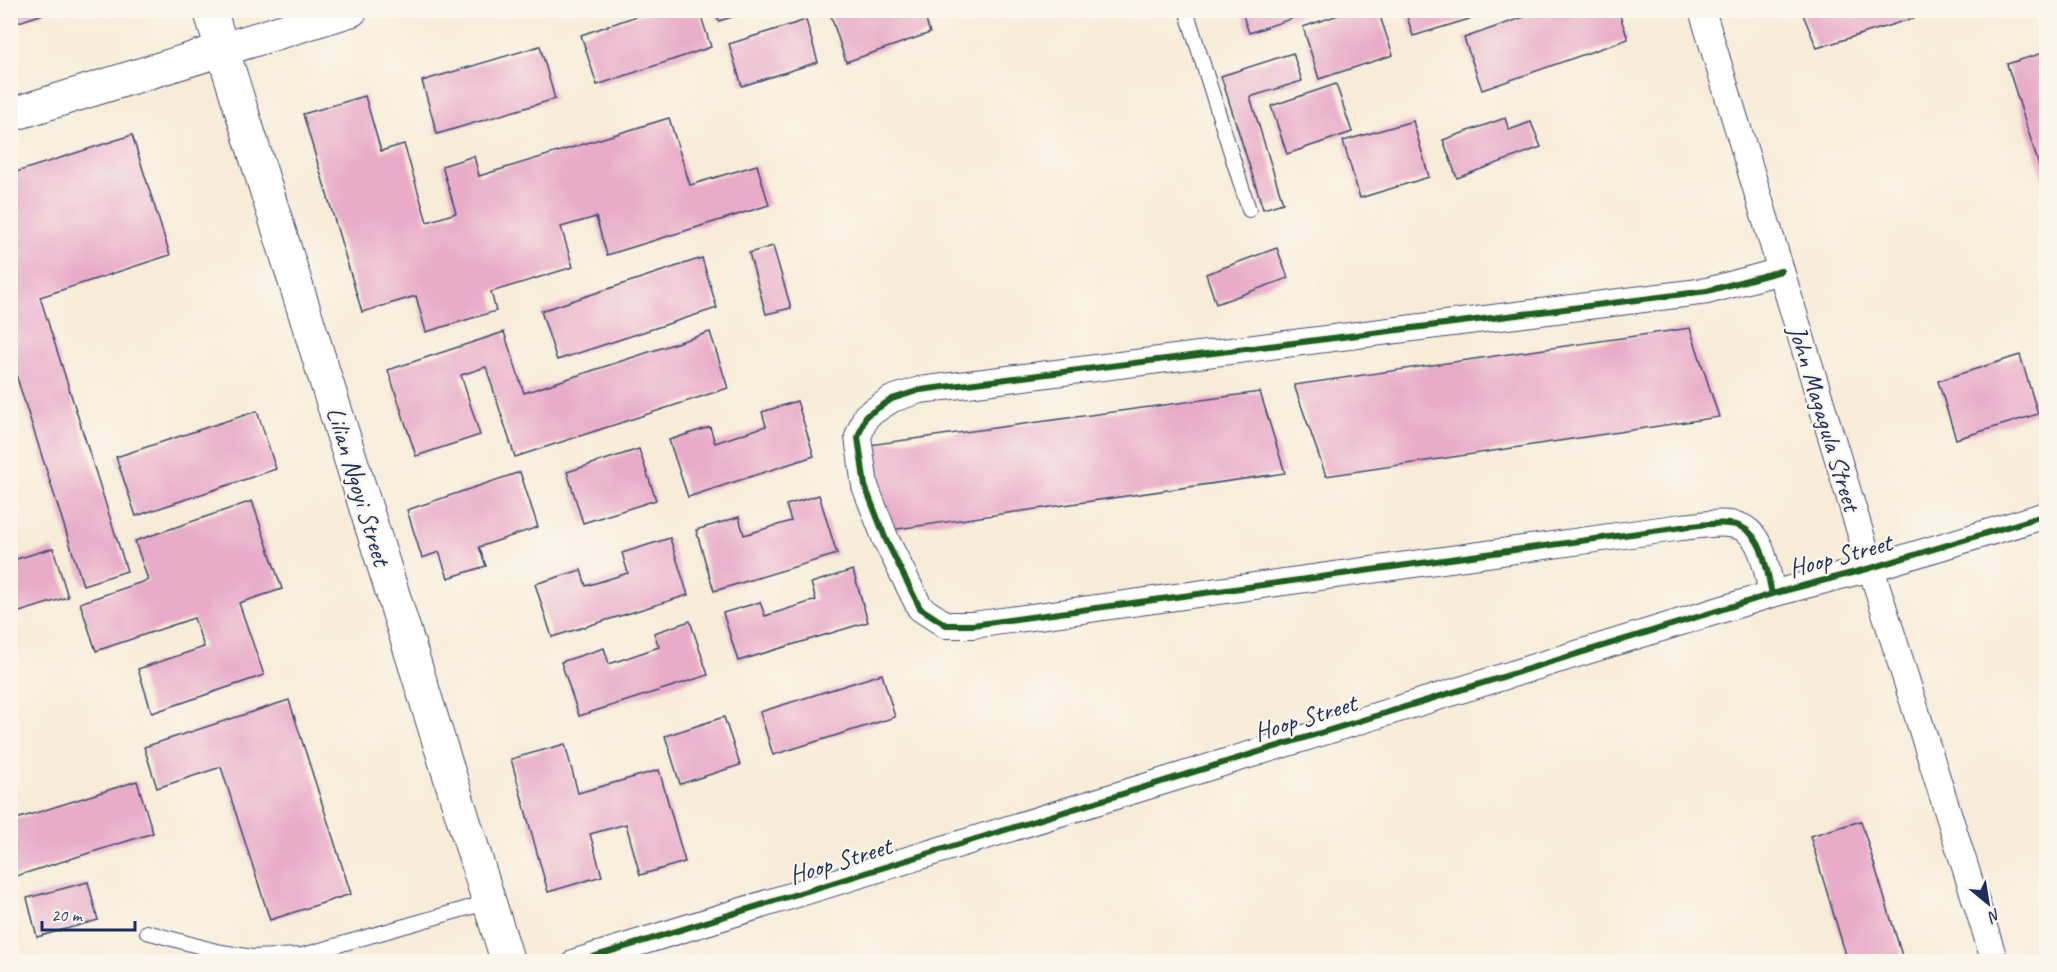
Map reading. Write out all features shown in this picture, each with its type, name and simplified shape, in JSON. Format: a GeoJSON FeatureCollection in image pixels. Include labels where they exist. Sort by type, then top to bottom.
{"type":"FeatureCollection","features":[{"type":"Feature","properties":{"kind":"street","name":"Lilian Ngoyi Street"},"geometry":{"type":"LineString","coordinates":[[210,10],[508,962]]}},
{"type":"Feature","properties":{"kind":"street"},"geometry":{"type":"LineString","coordinates":[[10,115],[351,10]]}},
{"type":"Feature","properties":{"kind":"street","name":"John Magagula Street"},"geometry":{"type":"LineString","coordinates":[[1702,10],[1871,568],[1995,962]]}},
{"type":"Feature","properties":{"kind":"street"},"geometry":{"type":"LineString","coordinates":[[1772,594],[1761,548],[1751,533],[1731,523],[1682,527],[973,625],[946,625],[920,608],[886,540],[865,486],[858,437],[866,416],[892,399],[920,390],[1707,291],[1781,271]]}},
{"type":"Feature","properties":{"kind":"street","name":"Hoop Street"},"geometry":{"type":"LineString","coordinates":[[576,962],[1772,594],[1871,568],[2046,515]]}},
{"type":"Feature","properties":{"kind":"lane"},"geometry":{"type":"LineString","coordinates":[[1186,10],[1249,210]]}},
{"type":"Feature","properties":{"kind":"lane"},"geometry":{"type":"LineString","coordinates":[[147,932],[216,951],[252,957],[303,955],[489,902]]}},
{"type":"Feature","properties":{"kind":"building"},"geometry":{"type":"Polygon","coordinates":[[[10,10],[42,10],[43,14],[10,25],[10,10]]]}},
{"type":"Feature","properties":{"kind":"building"},"geometry":{"type":"Polygon","coordinates":[[[654,10],[699,10],[711,47],[597,85],[581,35],[654,10]]]}},
{"type":"Feature","properties":{"kind":"building"},"geometry":{"type":"Polygon","coordinates":[[[715,10],[751,10],[751,11],[719,21],[715,10]]]}},
{"type":"Feature","properties":{"kind":"building"},"geometry":{"type":"Polygon","coordinates":[[[829,10],[923,10],[930,33],[846,62],[829,10]]]}},
{"type":"Feature","properties":{"kind":"building"},"geometry":{"type":"Polygon","coordinates":[[[1241,10],[1314,10],[1314,11],[1249,33],[1241,10]]]}},
{"type":"Feature","properties":{"kind":"building"},"geometry":{"type":"Polygon","coordinates":[[[1353,10],[1378,10],[1393,55],[1319,79],[1303,27],[1353,10]]]}},
{"type":"Feature","properties":{"kind":"building"},"geometry":{"type":"Polygon","coordinates":[[[1405,10],[1496,10],[1496,11],[1413,36],[1405,10]]]}},
{"type":"Feature","properties":{"kind":"building"},"geometry":{"type":"Polygon","coordinates":[[[1544,10],[1618,10],[1628,39],[1482,90],[1464,38],[1544,10]]]}},
{"type":"Feature","properties":{"kind":"building"},"geometry":{"type":"Polygon","coordinates":[[[1801,10],[1918,10],[1920,16],[1817,48],[1801,10]]]}},
{"type":"Feature","properties":{"kind":"building"},"geometry":{"type":"Polygon","coordinates":[[[806,20],[818,62],[742,86],[729,44],[806,20]]]}},
{"type":"Feature","properties":{"kind":"building"},"geometry":{"type":"Polygon","coordinates":[[[540,46],[555,99],[437,134],[422,81],[540,46]]]}},
{"type":"Feature","properties":{"kind":"building"},"geometry":{"type":"Polygon","coordinates":[[[2046,52],[2046,85],[2042,86],[2046,102],[2046,188],[2007,64],[2046,52]]]}},
{"type":"Feature","properties":{"kind":"building"},"geometry":{"type":"Polygon","coordinates":[[[1293,53],[1302,81],[1250,97],[1283,203],[1263,209],[1221,76],[1293,53]]]}},
{"type":"Feature","properties":{"kind":"building"},"geometry":{"type":"Polygon","coordinates":[[[1336,84],[1352,132],[1287,154],[1271,106],[1336,84]]]}},
{"type":"Feature","properties":{"kind":"building"},"geometry":{"type":"Polygon","coordinates":[[[365,96],[381,151],[404,144],[427,222],[456,213],[442,166],[474,156],[479,176],[669,118],[690,185],[757,165],[769,205],[607,255],[596,217],[561,227],[573,267],[491,292],[496,311],[426,332],[416,296],[362,312],[303,114],[365,96]]]}},
{"type":"Feature","properties":{"kind":"building"},"geometry":{"type":"Polygon","coordinates":[[[1505,118],[1509,130],[1531,122],[1541,147],[1457,178],[1443,140],[1505,118]]]}},
{"type":"Feature","properties":{"kind":"building"},"geometry":{"type":"Polygon","coordinates":[[[1413,121],[1429,177],[1360,198],[1343,141],[1413,121]]]}},
{"type":"Feature","properties":{"kind":"building"},"geometry":{"type":"Polygon","coordinates":[[[132,135],[170,255],[40,297],[127,571],[83,585],[10,356],[10,174],[132,135]]]}},
{"type":"Feature","properties":{"kind":"building"},"geometry":{"type":"Polygon","coordinates":[[[773,246],[791,308],[766,314],[749,253],[773,246]]]}},
{"type":"Feature","properties":{"kind":"building"},"geometry":{"type":"Polygon","coordinates":[[[1277,248],[1288,278],[1216,304],[1206,274],[1277,248]]]}},
{"type":"Feature","properties":{"kind":"building"},"geometry":{"type":"Polygon","coordinates":[[[702,258],[717,308],[557,360],[541,311],[702,258]]]}},
{"type":"Feature","properties":{"kind":"building"},"geometry":{"type":"Polygon","coordinates":[[[1690,328],[1719,417],[1326,476],[1294,385],[1690,328]]]}},
{"type":"Feature","properties":{"kind":"building"},"geometry":{"type":"Polygon","coordinates":[[[504,332],[524,393],[710,332],[728,388],[515,457],[486,367],[461,375],[480,435],[416,456],[388,370],[504,332]]]}},
{"type":"Feature","properties":{"kind":"building"},"geometry":{"type":"Polygon","coordinates":[[[2020,355],[2038,414],[1956,439],[1938,381],[2020,355]]]}},
{"type":"Feature","properties":{"kind":"building"},"geometry":{"type":"Polygon","coordinates":[[[1260,392],[1285,473],[891,530],[861,446],[1260,392]]]}},
{"type":"Feature","properties":{"kind":"building"},"geometry":{"type":"Polygon","coordinates":[[[797,401],[814,456],[688,497],[669,440],[710,427],[715,443],[766,426],[762,412],[797,401]]]}},
{"type":"Feature","properties":{"kind":"building"},"geometry":{"type":"Polygon","coordinates":[[[257,411],[276,469],[136,516],[116,457],[257,411]]]}},
{"type":"Feature","properties":{"kind":"building"},"geometry":{"type":"Polygon","coordinates":[[[639,449],[656,500],[583,523],[567,472],[639,449]]]}},
{"type":"Feature","properties":{"kind":"building"},"geometry":{"type":"Polygon","coordinates":[[[520,472],[538,527],[479,547],[486,566],[448,578],[439,552],[422,558],[407,510],[520,472]]]}},
{"type":"Feature","properties":{"kind":"building"},"geometry":{"type":"Polygon","coordinates":[[[819,495],[837,554],[714,591],[696,530],[739,517],[744,535],[791,521],[786,505],[819,495]]]}},
{"type":"Feature","properties":{"kind":"building"},"geometry":{"type":"Polygon","coordinates":[[[252,501],[282,589],[239,603],[264,675],[152,713],[138,669],[204,647],[194,618],[96,651],[80,603],[148,580],[135,541],[252,501]]]}},
{"type":"Feature","properties":{"kind":"building"},"geometry":{"type":"Polygon","coordinates":[[[670,538],[688,595],[552,637],[535,584],[581,570],[586,586],[628,573],[622,553],[670,538]]]}},
{"type":"Feature","properties":{"kind":"building"},"geometry":{"type":"Polygon","coordinates":[[[53,548],[68,597],[10,615],[10,561],[53,548]]]}},
{"type":"Feature","properties":{"kind":"building"},"geometry":{"type":"Polygon","coordinates":[[[853,570],[868,622],[738,661],[723,613],[760,602],[765,616],[816,600],[811,583],[853,570]]]}},
{"type":"Feature","properties":{"kind":"building"},"geometry":{"type":"Polygon","coordinates":[[[690,621],[708,675],[579,716],[561,662],[604,648],[609,664],[659,647],[654,633],[690,621]]]}},
{"type":"Feature","properties":{"kind":"building"},"geometry":{"type":"Polygon","coordinates":[[[882,674],[895,717],[773,755],[760,712],[882,674]]]}},
{"type":"Feature","properties":{"kind":"building"},"geometry":{"type":"Polygon","coordinates":[[[289,700],[351,894],[270,920],[221,767],[157,788],[144,747],[289,700]]]}},
{"type":"Feature","properties":{"kind":"building"},"geometry":{"type":"Polygon","coordinates":[[[724,717],[740,765],[680,784],[665,736],[724,717]]]}},
{"type":"Feature","properties":{"kind":"building"},"geometry":{"type":"Polygon","coordinates":[[[565,744],[578,793],[659,770],[685,862],[640,875],[626,824],[590,834],[602,876],[548,892],[511,759],[565,744]]]}},
{"type":"Feature","properties":{"kind":"building"},"geometry":{"type":"Polygon","coordinates":[[[137,781],[153,833],[10,878],[10,821],[137,781]]]}},
{"type":"Feature","properties":{"kind":"building"},"geometry":{"type":"Polygon","coordinates":[[[1861,821],[1904,962],[1848,962],[1810,836],[1861,821]]]}},
{"type":"Feature","properties":{"kind":"building"},"geometry":{"type":"Polygon","coordinates":[[[88,882],[98,920],[37,937],[27,898],[88,882]]]}},
{"type":"Feature","properties":{"kind":"cycle path"},"geometry":{"type":"LineString","coordinates":[[1772,594],[1765,561],[1756,540],[1740,527],[1717,523],[973,625],[946,625],[920,608],[886,540],[865,486],[858,437],[866,416],[892,399],[920,390],[1707,291],[1781,271]]}},
{"type":"Feature","properties":{"kind":"cycle path"},"geometry":{"type":"LineString","coordinates":[[576,962],[1772,594],[1871,568],[2046,515]]}}]}
